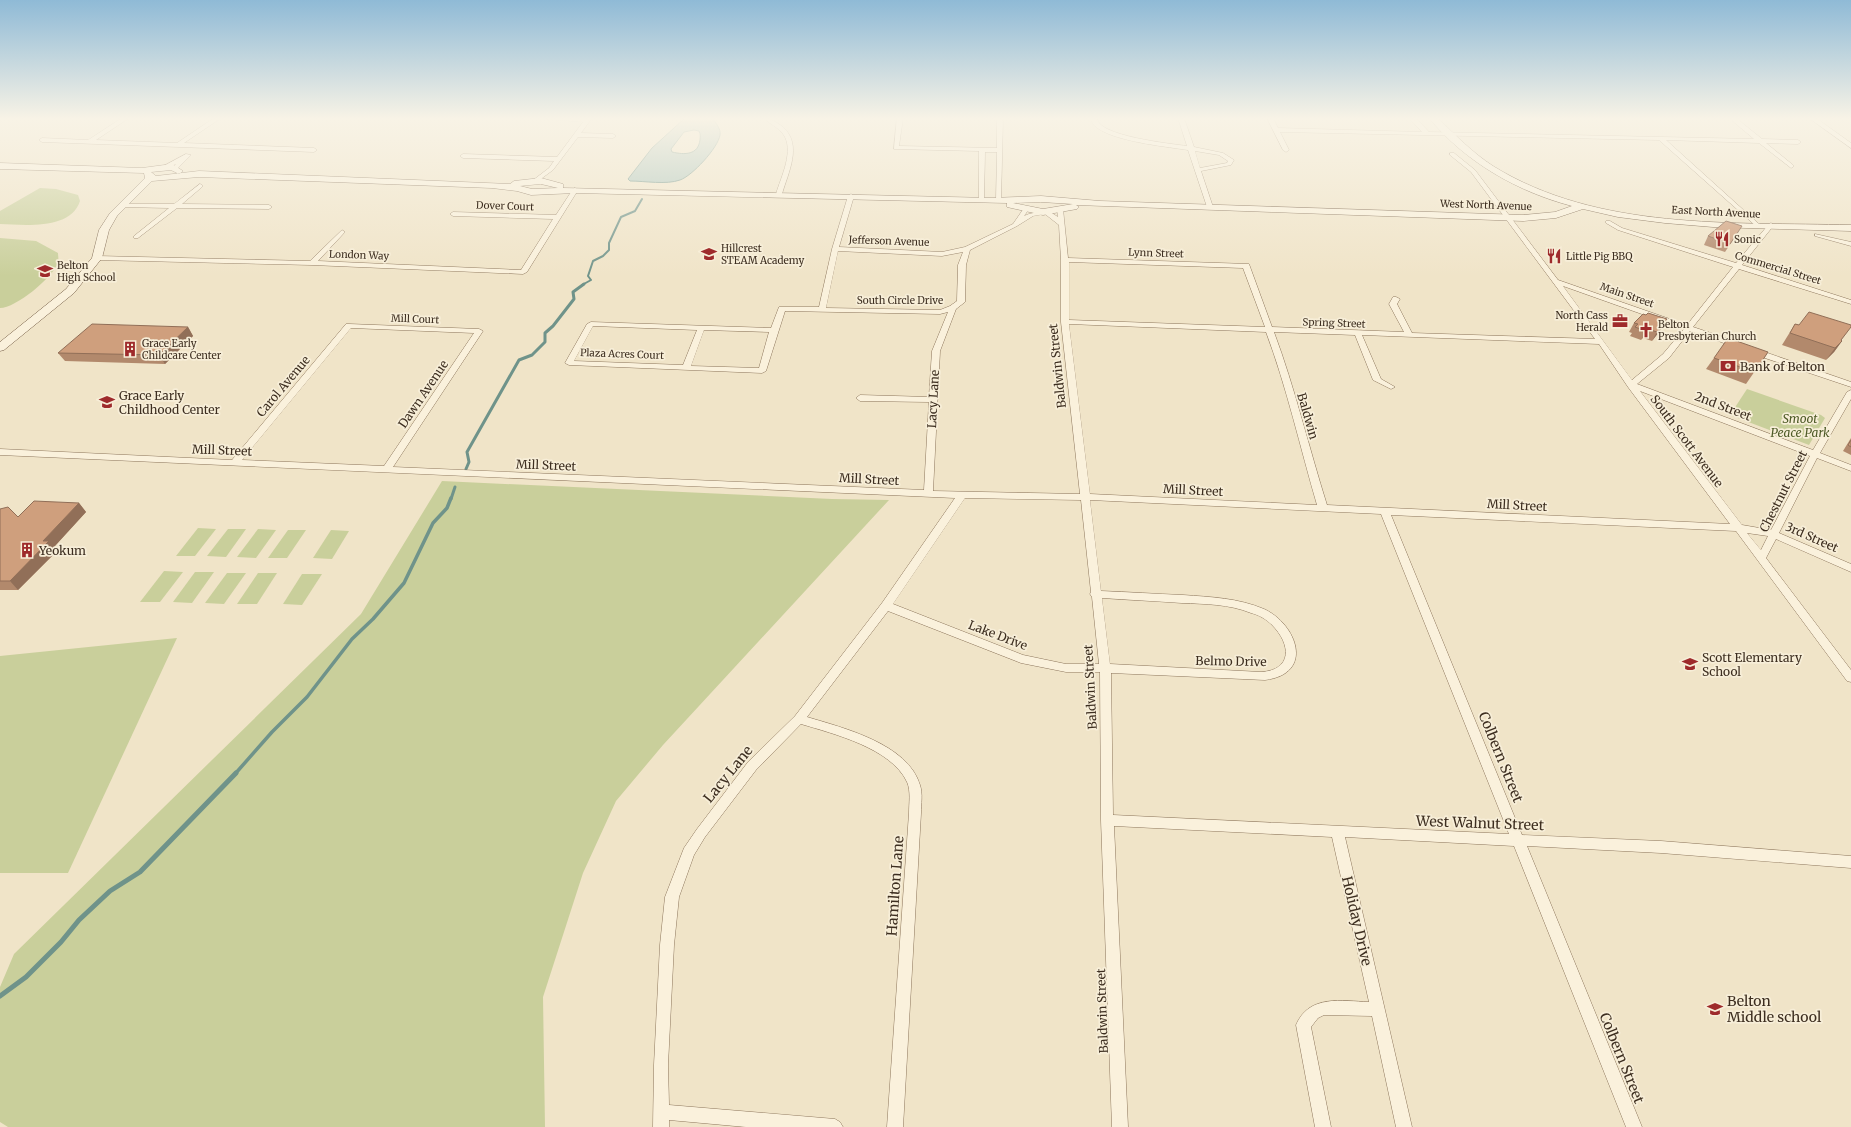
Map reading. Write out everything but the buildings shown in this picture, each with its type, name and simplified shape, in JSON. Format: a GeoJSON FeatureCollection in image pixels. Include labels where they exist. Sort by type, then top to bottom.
{"type":"FeatureCollection","features":[{"type":"Feature","properties":{"kind":"main road","name":"West North Avenue"},"geometry":{"type":"LineString","coordinates":[[59,171],[164,178],[199,174],[492,185],[531,192],[575,190],[981,200],[1024,206],[1045,212],[1061,206],[1100,204],[1523,218],[1552,216],[1582,206]]}},
{"type":"Feature","properties":{"kind":"main road","name":"West North Avenue"},"geometry":{"type":"LineString","coordinates":[[149,176],[157,171]]}},
{"type":"Feature","properties":{"kind":"main road"},"geometry":{"type":"LineString","coordinates":[[137,191],[164,178],[174,171]]}},
{"type":"Feature","properties":{"kind":"main road","name":"West North Avenue"},"geometry":{"type":"LineString","coordinates":[[183,171],[199,174]]}},
{"type":"Feature","properties":{"kind":"main road","name":"East North Avenue"},"geometry":{"type":"LineString","coordinates":[[1496,171],[1552,198],[1582,206],[1650,219],[1851,228]]}},
{"type":"Feature","properties":{"kind":"main road"},"geometry":{"type":"LineString","coordinates":[[0,348],[70,291],[97,258],[104,230],[113,215],[137,191],[149,176]]}},
{"type":"Feature","properties":{"kind":"main road","name":"West North Avenue"},"geometry":{"type":"LineString","coordinates":[[492,185],[534,182],[627,191]]}},
{"type":"Feature","properties":{"kind":"main road"},"geometry":{"type":"LineString","coordinates":[[526,190],[526,186],[534,182]]}},
{"type":"Feature","properties":{"kind":"main road"},"geometry":{"type":"LineString","coordinates":[[543,191],[550,184]]}},
{"type":"Feature","properties":{"kind":"main road","name":"West North Avenue"},"geometry":{"type":"LineString","coordinates":[[1024,206],[1041,199],[1061,206]]}},
{"type":"Feature","properties":{"kind":"street"},"geometry":{"type":"LineString","coordinates":[[534,182],[549,171]]}},
{"type":"Feature","properties":{"kind":"street"},"geometry":{"type":"LineString","coordinates":[[550,184],[551,171]]}},
{"type":"Feature","properties":{"kind":"street"},"geometry":{"type":"LineString","coordinates":[[779,194],[786,171]]}},
{"type":"Feature","properties":{"kind":"street"},"geometry":{"type":"LineString","coordinates":[[981,200],[982,171]]}},
{"type":"Feature","properties":{"kind":"street"},"geometry":{"type":"LineString","coordinates":[[996,201],[998,171]]}},
{"type":"Feature","properties":{"kind":"street"},"geometry":{"type":"LineString","coordinates":[[1198,171],[1210,207]]}},
{"type":"Feature","properties":{"kind":"street","name":"South Scott Avenue"},"geometry":{"type":"LineString","coordinates":[[1473,171],[1506,217],[1601,342],[1631,385],[1851,678]]}},
{"type":"Feature","properties":{"kind":"street"},"geometry":{"type":"LineString","coordinates":[[1697,171],[1757,224]]}},
{"type":"Feature","properties":{"kind":"street"},"geometry":{"type":"LineString","coordinates":[[136,237],[200,186]]}},
{"type":"Feature","properties":{"kind":"street","name":"London Way"},"geometry":{"type":"LineString","coordinates":[[97,258],[312,263],[522,272],[575,190]]}},
{"type":"Feature","properties":{"kind":"street"},"geometry":{"type":"LineString","coordinates":[[822,310],[835,249],[851,196]]}},
{"type":"Feature","properties":{"kind":"street"},"geometry":{"type":"LineString","coordinates":[[122,205],[177,204],[269,207]]}},
{"type":"Feature","properties":{"kind":"street"},"geometry":{"type":"LineString","coordinates":[[1015,225],[1024,206]]}},
{"type":"Feature","properties":{"kind":"street","name":"Baldwin Street"},"geometry":{"type":"LineString","coordinates":[[1061,206],[1065,260],[1065,322],[1095,594],[1105,668],[1107,820],[1120,1127]]}},
{"type":"Feature","properties":{"kind":"street"},"geometry":{"type":"LineString","coordinates":[[1045,212],[1062,224]]}},
{"type":"Feature","properties":{"kind":"street","name":"Jefferson Avenue"},"geometry":{"type":"LineString","coordinates":[[835,249],[942,254],[967,249],[1015,225],[1031,215],[1045,212]]}},
{"type":"Feature","properties":{"kind":"street","name":"Dover Court"},"geometry":{"type":"LineString","coordinates":[[453,214],[557,217]]}},
{"type":"Feature","properties":{"kind":"street","name":"Commercial Street"},"geometry":{"type":"LineString","coordinates":[[1608,222],[1620,229],[1851,302]]}},
{"type":"Feature","properties":{"kind":"street"},"geometry":{"type":"LineString","coordinates":[[1631,385],[1666,356],[1739,267],[1771,225]]}},
{"type":"Feature","properties":{"kind":"street"},"geometry":{"type":"LineString","coordinates":[[312,263],[342,232]]}},
{"type":"Feature","properties":{"kind":"street"},"geometry":{"type":"LineString","coordinates":[[1817,235],[1851,244]]}},
{"type":"Feature","properties":{"kind":"street","name":"South Circle Drive"},"geometry":{"type":"LineString","coordinates":[[782,309],[940,312],[953,308],[961,302],[962,264],[967,249]]}},
{"type":"Feature","properties":{"kind":"street","name":"Jefferson Avenue"},"geometry":{"type":"LineString","coordinates":[[942,254],[962,264]]}},
{"type":"Feature","properties":{"kind":"street","name":"Lynn Street"},"geometry":{"type":"LineString","coordinates":[[1065,260],[1246,266]]}},
{"type":"Feature","properties":{"kind":"street","name":"Baldwin"},"geometry":{"type":"LineString","coordinates":[[1246,266],[1268,331],[1283,368],[1300,436],[1323,508]]}},
{"type":"Feature","properties":{"kind":"street","name":"Main Street"},"geometry":{"type":"LineString","coordinates":[[1555,280],[1851,384]]}},
{"type":"Feature","properties":{"kind":"street"},"geometry":{"type":"LineString","coordinates":[[1396,299],[1393,304],[1410,336]]}},
{"type":"Feature","properties":{"kind":"street","name":"Lacy Lane"},"geometry":{"type":"LineString","coordinates":[[928,494],[936,351],[953,308]]}},
{"type":"Feature","properties":{"kind":"street","name":"Plaza Acres Court"},"geometry":{"type":"LineString","coordinates":[[774,330],[701,329],[590,324],[569,363],[687,366],[762,371],[782,309]]}},
{"type":"Feature","properties":{"kind":"street","name":"Spring Street"},"geometry":{"type":"LineString","coordinates":[[1065,322],[1268,331],[1601,342]]}},
{"type":"Feature","properties":{"kind":"street","name":"Mill Court"},"geometry":{"type":"LineString","coordinates":[[349,326],[479,331]]}},
{"type":"Feature","properties":{"kind":"street","name":"Carol Avenue"},"geometry":{"type":"LineString","coordinates":[[234,462],[349,326]]}},
{"type":"Feature","properties":{"kind":"street"},"geometry":{"type":"LineString","coordinates":[[687,366],[701,329]]}},
{"type":"Feature","properties":{"kind":"street","name":"Dawn Avenue"},"geometry":{"type":"LineString","coordinates":[[386,470],[479,331]]}},
{"type":"Feature","properties":{"kind":"street"},"geometry":{"type":"LineString","coordinates":[[1358,334],[1377,380],[1391,388]]}},
{"type":"Feature","properties":{"kind":"street","name":"2nd Street"},"geometry":{"type":"LineString","coordinates":[[1631,385],[1851,468]]}},
{"type":"Feature","properties":{"kind":"street","name":"Chestnut Street"},"geometry":{"type":"LineString","coordinates":[[1761,559],[1815,454],[1851,392]]}},
{"type":"Feature","properties":{"kind":"street"},"geometry":{"type":"LineString","coordinates":[[860,398],[933,400]]}},
{"type":"Feature","properties":{"kind":"street","name":"Mill Street"},"geometry":{"type":"LineString","coordinates":[[0,452],[928,494],[1085,497],[1384,510],[1738,528]]}},
{"type":"Feature","properties":{"kind":"street","name":"Lacy Lane"},"geometry":{"type":"LineString","coordinates":[[661,1119],[661,1065],[667,945],[672,897],[690,852],[752,766],[799,719],[886,606],[962,495]]}},
{"type":"Feature","properties":{"kind":"street","name":"Colbern Street"},"geometry":{"type":"LineString","coordinates":[[1384,510],[1634,1127]]}},
{"type":"Feature","properties":{"kind":"street","name":"3rd Street"},"geometry":{"type":"LineString","coordinates":[[1738,528],[1774,534],[1851,568]]}},
{"type":"Feature","properties":{"kind":"street","name":"Belmo Drive"},"geometry":{"type":"LineString","coordinates":[[1095,594],[1221,602],[1239,605],[1266,614],[1276,621],[1283,629],[1288,639],[1290,652],[1288,666],[1269,676],[1105,668]]}},
{"type":"Feature","properties":{"kind":"street","name":"Lake Drive"},"geometry":{"type":"LineString","coordinates":[[886,606],[1021,659],[1066,668],[1105,668]]}},
{"type":"Feature","properties":{"kind":"street","name":"Hamilton Lane"},"geometry":{"type":"LineString","coordinates":[[799,719],[849,736],[886,753],[900,762],[913,781],[916,813],[895,1127]]}},
{"type":"Feature","properties":{"kind":"street","name":"West Walnut Street"},"geometry":{"type":"LineString","coordinates":[[1107,820],[1661,847],[1851,862]]}},
{"type":"Feature","properties":{"kind":"street","name":"Holiday Drive"},"geometry":{"type":"LineString","coordinates":[[1337,832],[1404,1127]]}},
{"type":"Feature","properties":{"kind":"street"},"geometry":{"type":"LineString","coordinates":[[1323,1127],[1303,1025],[1313,1013],[1323,1008],[1378,1009]]}},
{"type":"Feature","properties":{"kind":"street"},"geometry":{"type":"LineString","coordinates":[[661,1119],[835,1127]]}},
{"type":"Feature","properties":{"kind":"green space"},"geometry":{"type":"Polygon","coordinates":[[[40,188],[56,189],[78,195],[80,201],[75,210],[67,217],[57,221],[34,225],[0,224],[0,211],[40,188]]]}},
{"type":"Feature","properties":{"kind":"green space"},"geometry":{"type":"Polygon","coordinates":[[[0,238],[36,241],[58,253],[58,263],[49,276],[24,298],[7,307],[0,308],[0,238]]]}},
{"type":"Feature","properties":{"kind":"green space","name":"Smoot Peace Park"},"geometry":{"type":"Polygon","coordinates":[[[1747,389],[1821,415],[1825,418],[1809,445],[1730,415],[1747,389]]]}},
{"type":"Feature","properties":{"kind":"green space"},"geometry":{"type":"Polygon","coordinates":[[[442,481],[832,499],[889,500],[663,745],[616,801],[583,873],[543,997],[545,1127],[8,1127],[0,1122],[0,987],[14,954],[361,614],[442,481]]]}},
{"type":"Feature","properties":{"kind":"green space"},"geometry":{"type":"Polygon","coordinates":[[[198,528],[216,529],[195,556],[176,556],[198,528]]]}},
{"type":"Feature","properties":{"kind":"green space"},"geometry":{"type":"Polygon","coordinates":[[[228,529],[246,529],[226,557],[207,556],[228,529]]]}},
{"type":"Feature","properties":{"kind":"green space"},"geometry":{"type":"Polygon","coordinates":[[[258,529],[276,530],[256,558],[237,557],[258,529]]]}},
{"type":"Feature","properties":{"kind":"green space"},"geometry":{"type":"Polygon","coordinates":[[[288,530],[306,530],[287,558],[268,558],[288,530]]]}},
{"type":"Feature","properties":{"kind":"green space"},"geometry":{"type":"Polygon","coordinates":[[[331,530],[349,531],[332,559],[313,558],[331,530]]]}},
{"type":"Feature","properties":{"kind":"green space"},"geometry":{"type":"Polygon","coordinates":[[[164,571],[183,572],[160,602],[140,602],[164,571]]]}},
{"type":"Feature","properties":{"kind":"green space"},"geometry":{"type":"Polygon","coordinates":[[[195,572],[214,572],[192,603],[173,602],[195,572]]]}},
{"type":"Feature","properties":{"kind":"green space"},"geometry":{"type":"Polygon","coordinates":[[[227,573],[246,573],[224,604],[205,603],[227,573]]]}},
{"type":"Feature","properties":{"kind":"green space"},"geometry":{"type":"Polygon","coordinates":[[[258,573],[277,573],[257,604],[237,604],[258,573]]]}},
{"type":"Feature","properties":{"kind":"green space"},"geometry":{"type":"Polygon","coordinates":[[[302,574],[322,574],[302,605],[283,604],[302,574]]]}},
{"type":"Feature","properties":{"kind":"green space"},"geometry":{"type":"Polygon","coordinates":[[[177,638],[68,873],[0,873],[0,656],[177,638]]]}},
{"type":"Feature","properties":{"kind":"water"},"geometry":{"type":"Polygon","coordinates":[[[635,171],[693,171],[680,180],[668,182],[630,181],[628,179],[635,171]]]}},
{"type":"Feature","properties":{"kind":"waterway"},"geometry":{"type":"LineString","coordinates":[[582,285],[591,280],[588,276],[593,261],[603,256],[609,250],[609,243],[621,217],[635,211],[642,199]]}},
{"type":"Feature","properties":{"kind":"waterway"},"geometry":{"type":"LineString","coordinates":[[466,469],[469,462],[467,452],[519,360],[532,355],[545,342],[545,333],[553,326],[574,299],[573,292],[584,284]]}},
{"type":"Feature","properties":{"kind":"waterway"},"geometry":{"type":"LineString","coordinates":[[451,499],[455,487]]}},
{"type":"Feature","properties":{"kind":"waterway"},"geometry":{"type":"LineString","coordinates":[[235,774],[272,732],[307,697],[352,639],[373,619],[404,583],[433,523],[447,508],[451,498]]}},
{"type":"Feature","properties":{"kind":"waterway"},"geometry":{"type":"LineString","coordinates":[[0,996],[26,977],[61,942],[79,920],[110,891],[140,872],[236,773]]}},
{"type":"Feature","properties":{"kind":"place","name":"Sonic"},"geometry":{"type":"Point","coordinates":[1722,239]}},
{"type":"Feature","properties":{"kind":"place","name":"Hillcrest STEAM Academy"},"geometry":{"type":"Point","coordinates":[709,254]}},
{"type":"Feature","properties":{"kind":"place","name":"Little Pig BBQ"},"geometry":{"type":"Point","coordinates":[1554,256]}},
{"type":"Feature","properties":{"kind":"place","name":"Belton High School"},"geometry":{"type":"Point","coordinates":[45,271]}},
{"type":"Feature","properties":{"kind":"place","name":"North Cass Herald"},"geometry":{"type":"Point","coordinates":[1620,321]}},
{"type":"Feature","properties":{"kind":"place","name":"Belton Presbyterian Church"},"geometry":{"type":"Point","coordinates":[1646,330]}},
{"type":"Feature","properties":{"kind":"place","name":"Grace Early Childcare Center"},"geometry":{"type":"Point","coordinates":[130,349]}},
{"type":"Feature","properties":{"kind":"place","name":"Bank of Belton"},"geometry":{"type":"Point","coordinates":[1728,366]}},
{"type":"Feature","properties":{"kind":"place","name":"Grace Early Childhood Center"},"geometry":{"type":"Point","coordinates":[107,402]}},
{"type":"Feature","properties":{"kind":"place","name":"Yeokum"},"geometry":{"type":"Point","coordinates":[27,550]}},
{"type":"Feature","properties":{"kind":"place","name":"Scott Elementary School"},"geometry":{"type":"Point","coordinates":[1690,664]}},
{"type":"Feature","properties":{"kind":"place","name":"Belton Middle school"},"geometry":{"type":"Point","coordinates":[1715,1009]}}]}
